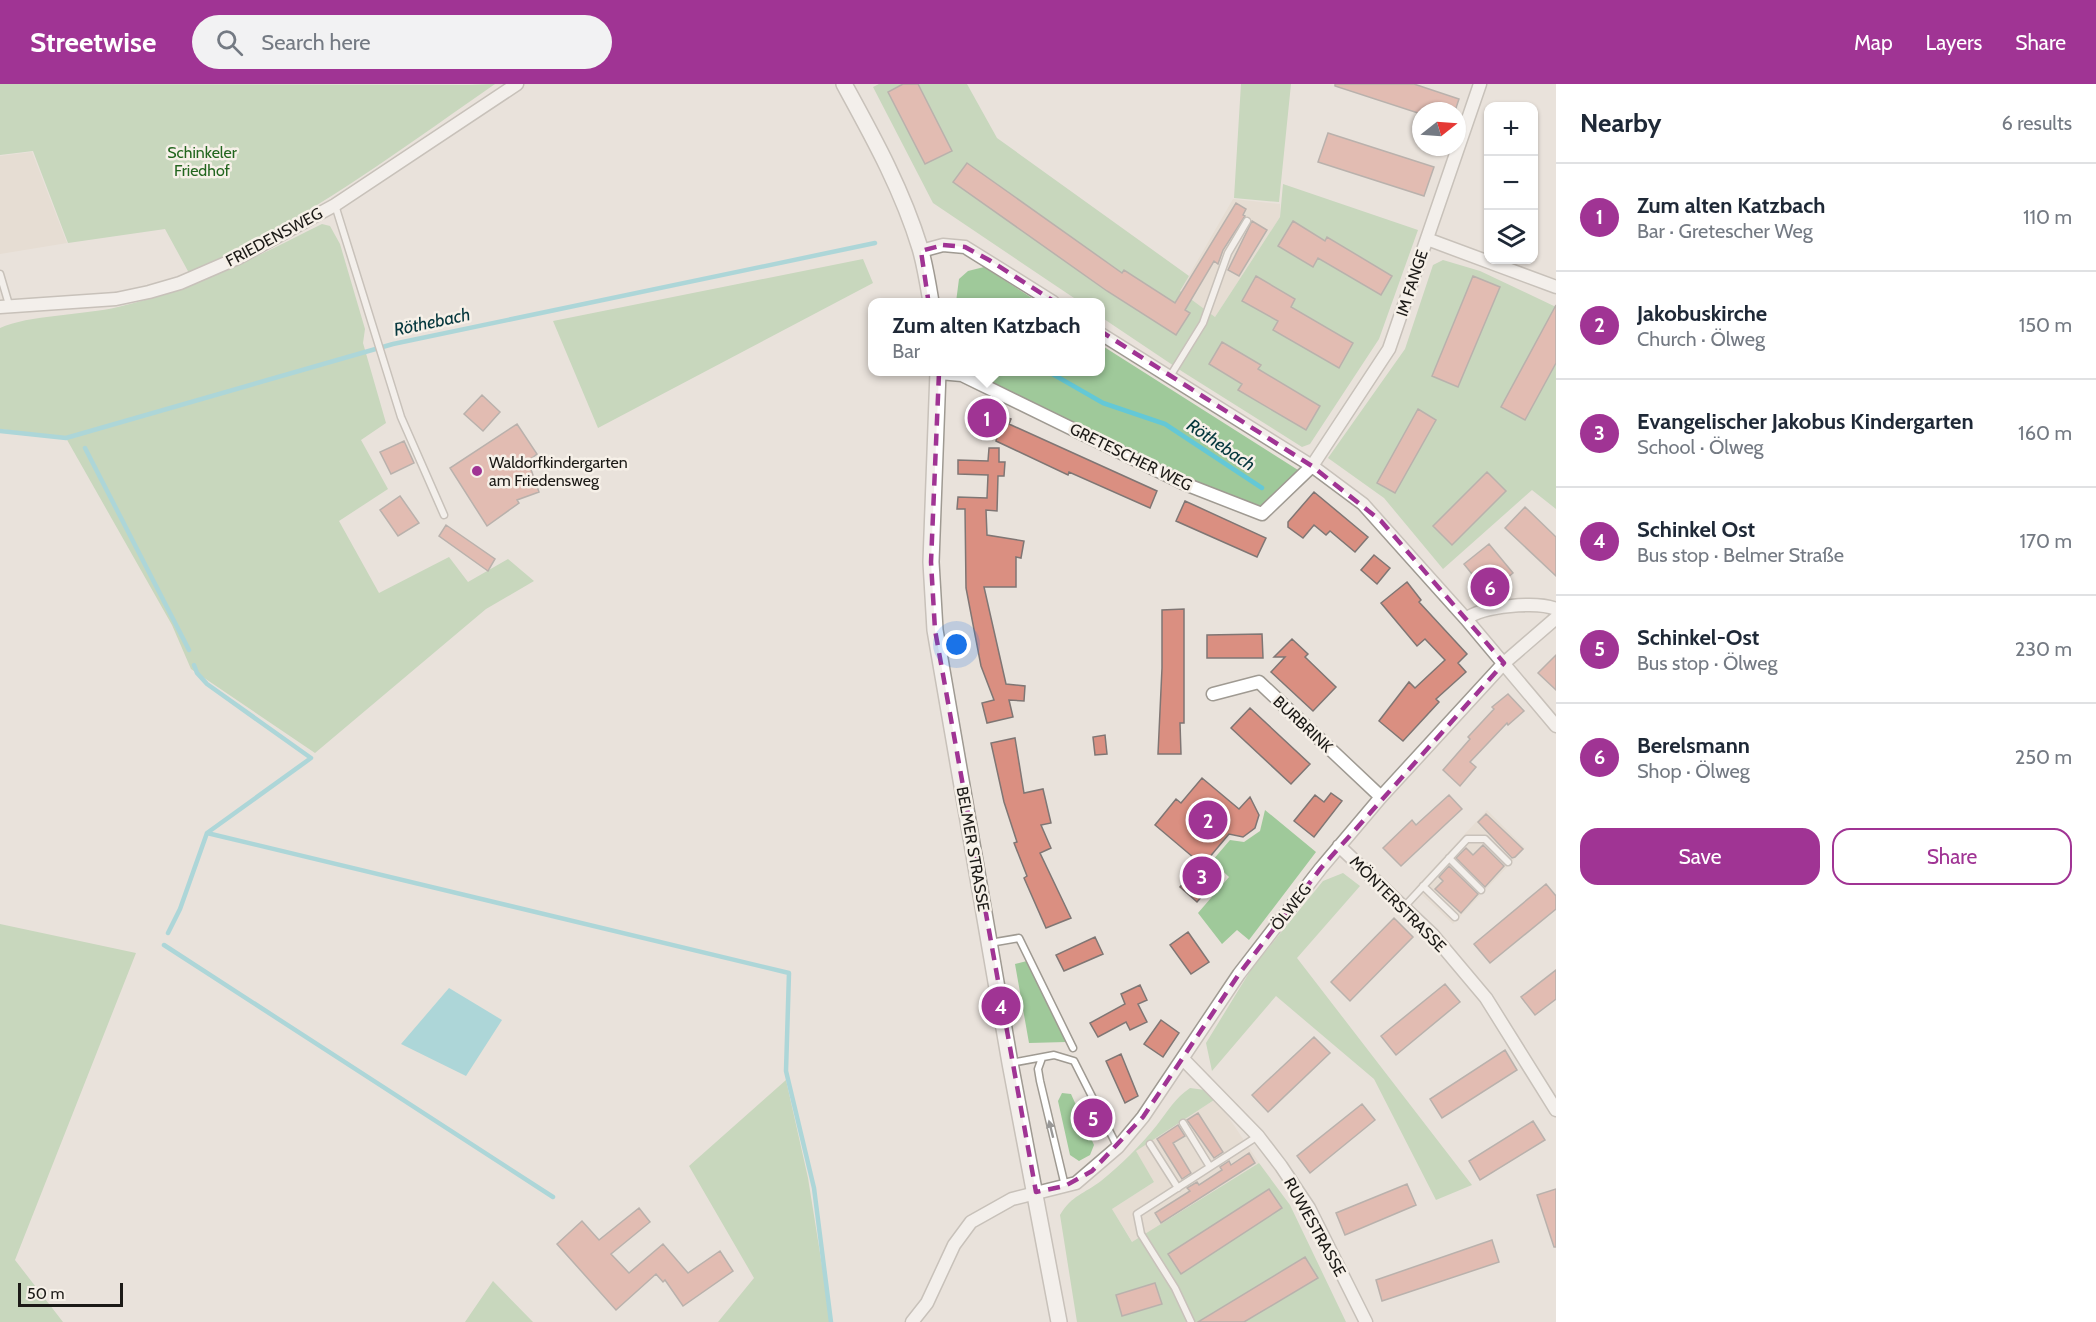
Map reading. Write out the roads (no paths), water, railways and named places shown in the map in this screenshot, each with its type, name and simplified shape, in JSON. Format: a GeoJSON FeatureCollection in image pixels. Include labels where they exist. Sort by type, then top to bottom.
{"type":"FeatureCollection","features":[{"type":"Feature","properties":{"kind":"street","name":"FRIEDENSWEG"},"geometry":{"type":"LineString","coordinates":[[5,308],[116,299],[180,283],[240,257],[335,205],[518,84]]}},
{"type":"Feature","properties":{"kind":"street"},"geometry":{"type":"LineString","coordinates":[[844,84],[889,168],[921,251],[930,298]]}},
{"type":"Feature","properties":{"kind":"street","name":"IM FANGE"},"geometry":{"type":"LineString","coordinates":[[1312,466],[1389,349],[1480,84]]}},
{"type":"Feature","properties":{"kind":"street"},"geometry":{"type":"LineString","coordinates":[[1427,239],[1556,287]]}},
{"type":"Feature","properties":{"kind":"street"},"geometry":{"type":"LineString","coordinates":[[921,251],[943,245],[965,247],[1045,298]]}},
{"type":"Feature","properties":{"kind":"street"},"geometry":{"type":"LineString","coordinates":[[1105,337],[1312,466],[1363,504],[1381,521],[1556,726]]}},
{"type":"Feature","properties":{"kind":"street","name":"BELMER STRASSE"},"geometry":{"type":"LineString","coordinates":[[938,376],[931,562],[935,630],[1010,1063],[1059,1322]]}},
{"type":"Feature","properties":{"kind":"street","name":"GRETESCHER WEG"},"geometry":{"type":"LineString","coordinates":[[964,376],[1185,484],[1262,514],[1312,466]]}},
{"type":"Feature","properties":{"kind":"street"},"geometry":{"type":"LineString","coordinates":[[1466,619],[1485,610],[1534,605],[1556,609]]}},
{"type":"Feature","properties":{"kind":"street","name":"ÖLWEG"},"geometry":{"type":"LineString","coordinates":[[912,1322],[927,1302],[954,1245],[971,1222],[1012,1199],[1065,1186],[1092,1171],[1118,1148],[1143,1117],[1239,974],[1340,846],[1381,797],[1504,663],[1556,618]]}},
{"type":"Feature","properties":{"kind":"street","name":"BURBRINK"},"geometry":{"type":"LineString","coordinates":[[1213,694],[1259,682],[1381,797]]}},
{"type":"Feature","properties":{"kind":"street","name":"MÖNTERSTRASSE"},"geometry":{"type":"LineString","coordinates":[[1340,846],[1433,935],[1486,998],[1556,1110]]}},
{"type":"Feature","properties":{"kind":"street","name":"RUWESTRASSE"},"geometry":{"type":"LineString","coordinates":[[1183,1059],[1258,1136],[1309,1208],[1366,1322]]}},
{"type":"Feature","properties":{"kind":"lane"},"geometry":{"type":"LineString","coordinates":[[335,205],[401,417],[444,515]]}},
{"type":"Feature","properties":{"kind":"lane"},"geometry":{"type":"LineString","coordinates":[[1168,378],[1203,323],[1228,254],[1247,221]]}},
{"type":"Feature","properties":{"kind":"lane"},"geometry":{"type":"LineString","coordinates":[[0,274],[5,308]]}},
{"type":"Feature","properties":{"kind":"lane"},"geometry":{"type":"LineString","coordinates":[[1404,907],[1467,838],[1485,839],[1508,862]]}},
{"type":"Feature","properties":{"kind":"lane"},"geometry":{"type":"LineString","coordinates":[[1449,858],[1481,890]]}},
{"type":"Feature","properties":{"kind":"lane"},"geometry":{"type":"LineString","coordinates":[[1423,886],[1455,917]]}},
{"type":"Feature","properties":{"kind":"lane"},"geometry":{"type":"LineString","coordinates":[[990,943],[1019,938],[1072,1048]]}},
{"type":"Feature","properties":{"kind":"lane"},"geometry":{"type":"LineString","coordinates":[[1010,1063],[1054,1055],[1074,1062],[1118,1148]]}},
{"type":"Feature","properties":{"kind":"lane"},"geometry":{"type":"LineString","coordinates":[[1042,1058],[1038,1069],[1040,1082],[1065,1186]]}},
{"type":"Feature","properties":{"kind":"lane"},"geometry":{"type":"LineString","coordinates":[[1183,1123],[1210,1167]]}},
{"type":"Feature","properties":{"kind":"lane"},"geometry":{"type":"LineString","coordinates":[[1191,1322],[1175,1288],[1141,1234],[1137,1214],[1258,1136]]}},
{"type":"Feature","properties":{"kind":"lane"},"geometry":{"type":"LineString","coordinates":[[1150,1144],[1178,1188]]}},
{"type":"Feature","properties":{"kind":"water"},"geometry":{"type":"Polygon","coordinates":[[[449,988],[502,1020],[466,1076],[401,1044],[449,988]]]}},
{"type":"Feature","properties":{"kind":"waterway","name":"Röthebach"},"geometry":{"type":"LineString","coordinates":[[0,431],[66,438],[393,344],[875,243]]}},
{"type":"Feature","properties":{"kind":"waterway"},"geometry":{"type":"LineString","coordinates":[[1056,376],[1103,403],[1165,424],[1262,488]]}},
{"type":"Feature","properties":{"kind":"waterway"},"geometry":{"type":"LineString","coordinates":[[85,448],[189,650]]}},
{"type":"Feature","properties":{"kind":"waterway"},"geometry":{"type":"LineString","coordinates":[[194,665],[197,673],[207,684],[311,758],[207,833],[789,973],[786,1071],[814,1188],[831,1322]]}},
{"type":"Feature","properties":{"kind":"waterway"},"geometry":{"type":"LineString","coordinates":[[168,933],[180,909],[207,833]]}},
{"type":"Feature","properties":{"kind":"waterway"},"geometry":{"type":"LineString","coordinates":[[164,945],[553,1197]]}},
{"type":"Feature","properties":{"kind":"place","name":"Zum alten Katzbach"},"geometry":{"type":"Point","coordinates":[987,418]}},
{"type":"Feature","properties":{"kind":"place","name":"Waldorfkindergarten am Friedensweg"},"geometry":{"type":"Point","coordinates":[477,471]}},
{"type":"Feature","properties":{"kind":"place","name":"Berelsmann"},"geometry":{"type":"Point","coordinates":[1490,587]}},
{"type":"Feature","properties":{"kind":"place","name":"Jakobuskirche"},"geometry":{"type":"Point","coordinates":[1208,820]}},
{"type":"Feature","properties":{"kind":"place","name":"Evangelischer Jakobus Kindergarten"},"geometry":{"type":"Point","coordinates":[1202,876]}},
{"type":"Feature","properties":{"kind":"place","name":"Schinkel Ost"},"geometry":{"type":"Point","coordinates":[1001,1006]}},
{"type":"Feature","properties":{"kind":"place","name":"Schinkel-Ost"},"geometry":{"type":"Point","coordinates":[1093,1118]}},
{"type":"Feature","properties":{"kind":"park label","name":"Schinkeler Friedhof"},"geometry":{"type":"Point","coordinates":[202,161]}}]}
